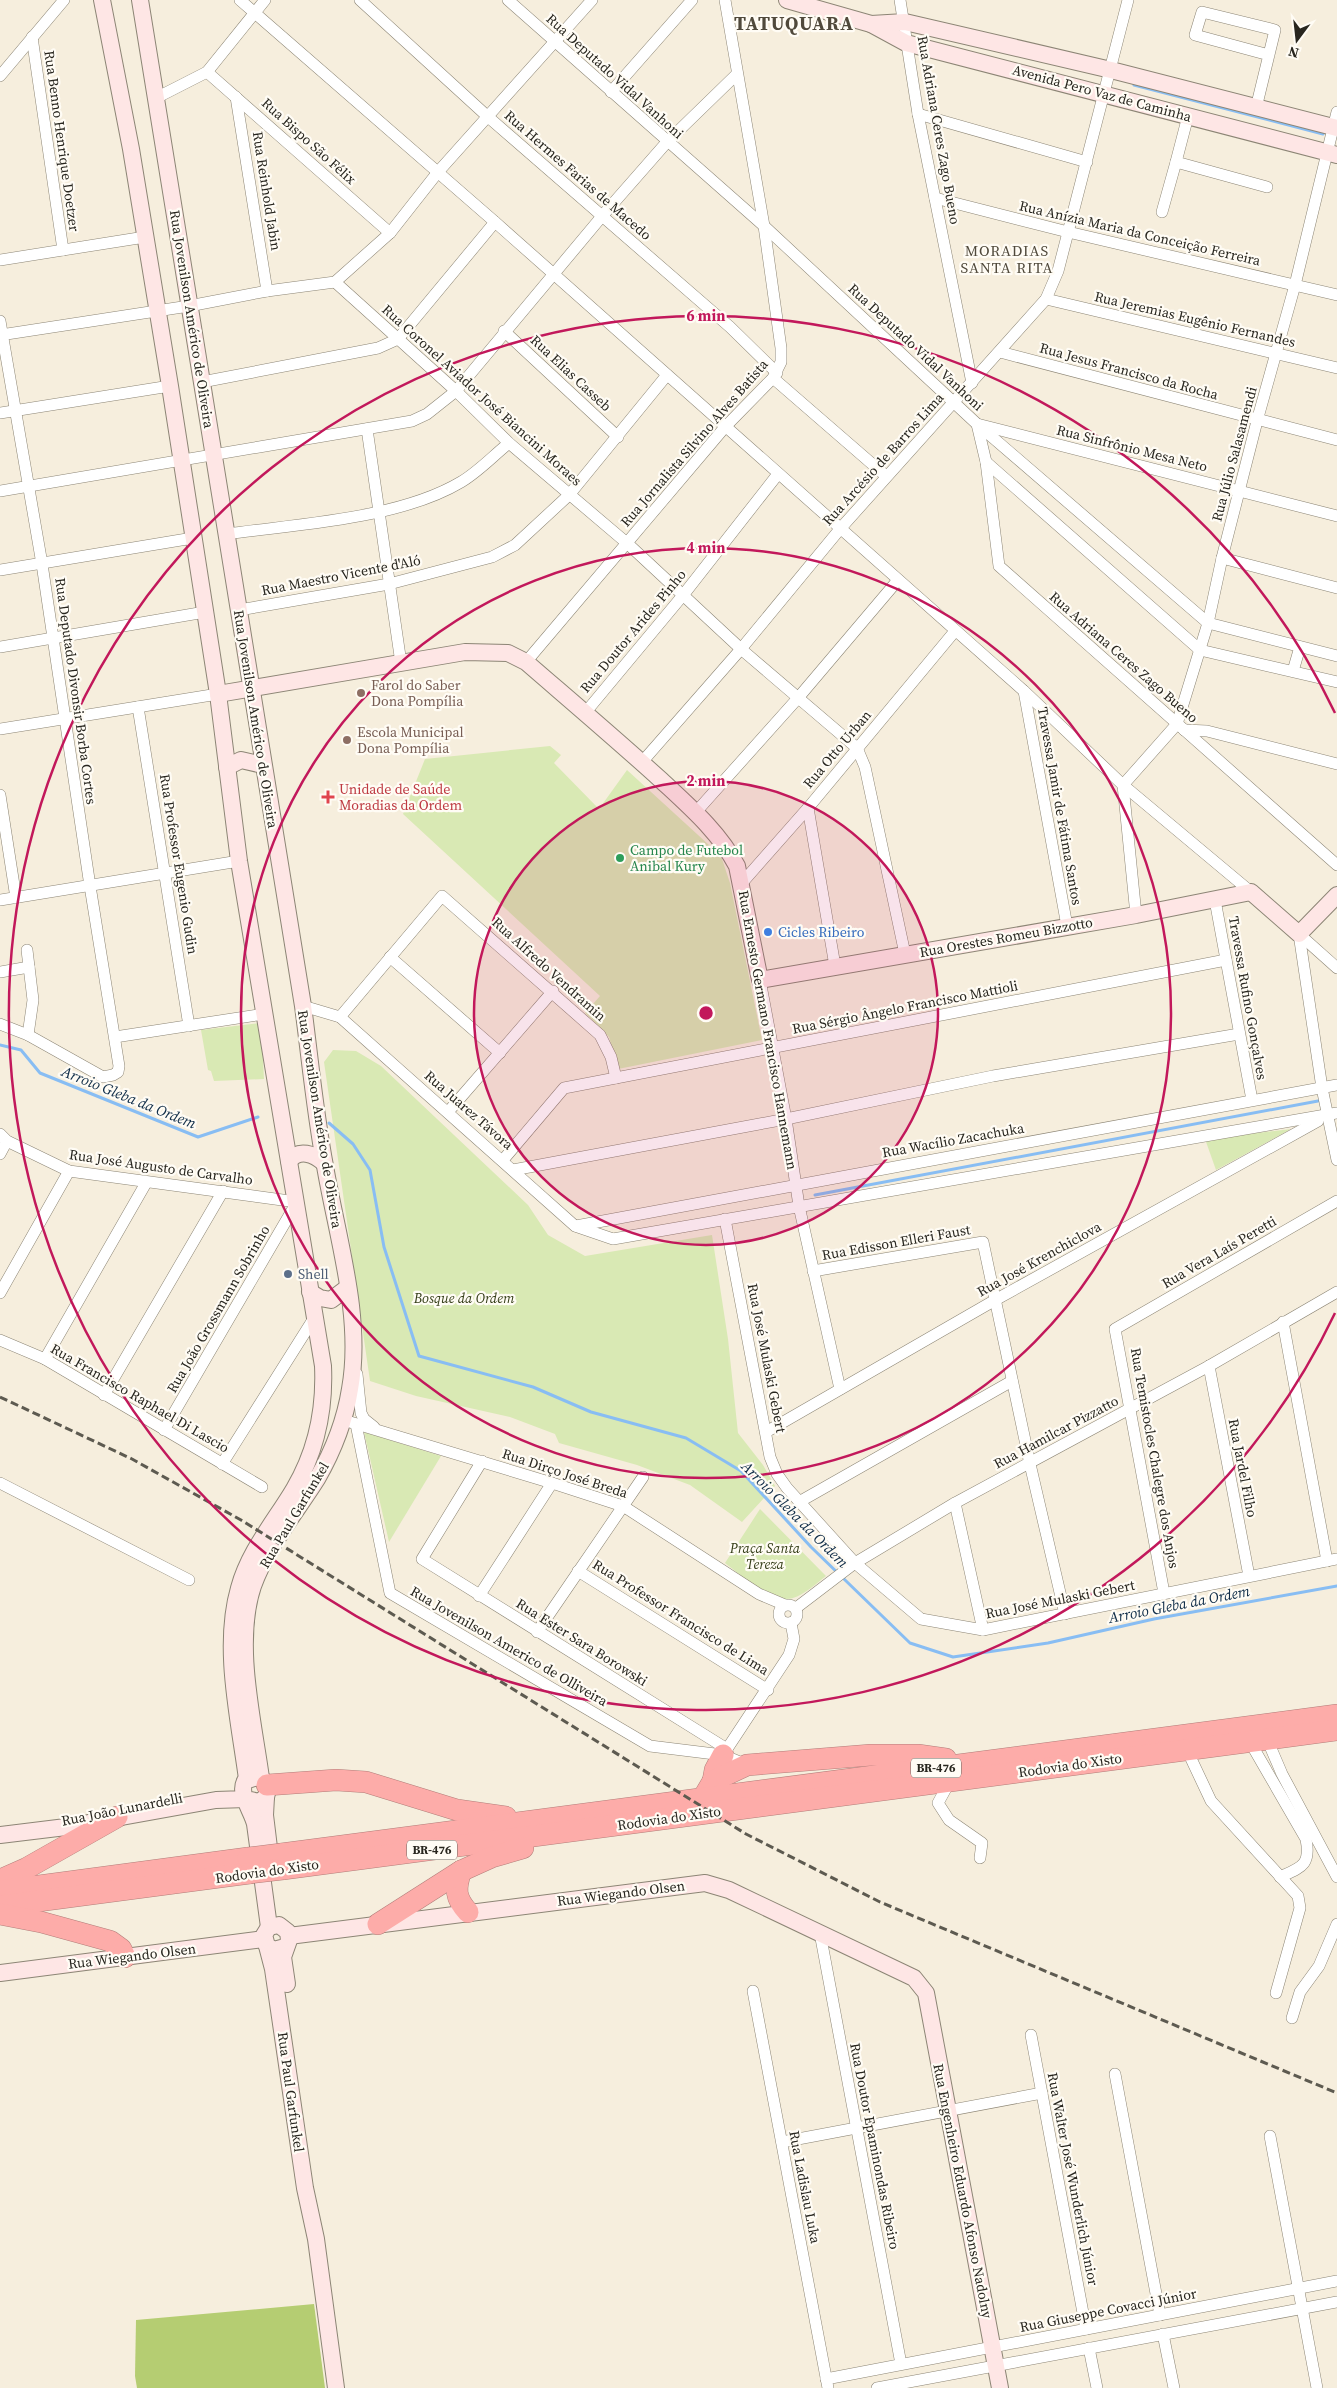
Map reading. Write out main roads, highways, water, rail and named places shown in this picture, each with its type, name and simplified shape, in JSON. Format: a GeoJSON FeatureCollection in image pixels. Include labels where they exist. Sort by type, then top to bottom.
{"type":"FeatureCollection","features":[{"type":"Feature","properties":{"kind":"highway","name":"Rodovia do Xisto"},"geometry":{"type":"LineString","coordinates":[[282,1862],[708,1790],[976,1762],[1337,1715]]}},
{"type":"Feature","properties":{"kind":"highway","name":"Rodovia do Xisto"},"geometry":{"type":"LineString","coordinates":[[0,1891],[580,1830],[1337,1730]]}},
{"type":"Feature","properties":{"kind":"highway"},"geometry":{"type":"LineString","coordinates":[[708,1790],[715,1770],[725,1752]]}},
{"type":"Feature","properties":{"kind":"highway"},"geometry":{"type":"LineString","coordinates":[[708,1790],[747,1766],[871,1755],[918,1755],[976,1762]]}},
{"type":"Feature","properties":{"kind":"highway"},"geometry":{"type":"LineString","coordinates":[[255,1787],[336,1780],[366,1782],[456,1810],[536,1820]]}},
{"type":"Feature","properties":{"kind":"highway"},"geometry":{"type":"LineString","coordinates":[[0,1880],[27,1868],[116,1813]]}},
{"type":"Feature","properties":{"kind":"highway"},"geometry":{"type":"LineString","coordinates":[[378,1924],[461,1871],[492,1857],[580,1830]]}},
{"type":"Feature","properties":{"kind":"highway","name":"Rodovia do Xisto"},"geometry":{"type":"LineString","coordinates":[[0,1906],[249,1866]]}},
{"type":"Feature","properties":{"kind":"highway"},"geometry":{"type":"LineString","coordinates":[[461,1871],[456,1884],[456,1895],[460,1904],[468,1912]]}},
{"type":"Feature","properties":{"kind":"highway"},"geometry":{"type":"LineString","coordinates":[[0,1914],[41,1922],[110,1941],[121,1949],[125,1957]]}},
{"type":"Feature","properties":{"kind":"main road"},"geometry":{"type":"LineString","coordinates":[[102,0],[170,386],[218,694],[239,861],[297,1202],[310,1292],[320,1298],[331,1300],[347,1288]]}},
{"type":"Feature","properties":{"kind":"main road","name":"Rua Jovenilson Américo de Oliveira"},"geometry":{"type":"LineString","coordinates":[[140,0],[303,1006],[324,1163],[347,1288],[354,1343]]}},
{"type":"Feature","properties":{"kind":"main road","name":"Avenida Pero Vaz de Caminha"},"geometry":{"type":"LineString","coordinates":[[787,0],[870,24],[906,43],[1332,154]]}},
{"type":"Feature","properties":{"kind":"main road","name":"Avenida Pero Vaz de Caminha"},"geometry":{"type":"LineString","coordinates":[[870,24],[905,22],[1111,70],[1256,108],[1336,122]]}},
{"type":"Feature","properties":{"kind":"main road","name":"Rua Ernesto Germano Francisco Hannemann"},"geometry":{"type":"LineString","coordinates":[[218,694],[465,652],[508,653],[526,662],[642,762],[696,812],[729,851],[737,866],[760,980]]}},
{"type":"Feature","properties":{"kind":"main road"},"geometry":{"type":"LineString","coordinates":[[227,767],[242,760],[263,765]]}},
{"type":"Feature","properties":{"kind":"main road","name":"Rua Orestes Romeu Bizzotto"},"geometry":{"type":"LineString","coordinates":[[760,980],[1136,915],[1252,892],[1299,934],[1337,895]]}},
{"type":"Feature","properties":{"kind":"main road"},"geometry":{"type":"LineString","coordinates":[[289,1161],[292,1157],[304,1153],[315,1156],[324,1163]]}},
{"type":"Feature","properties":{"kind":"main road","name":"Rua Paul Garfunkel"},"geometry":{"type":"LineString","coordinates":[[255,1787],[231,1649],[235,1603],[250,1559],[294,1489],[309,1459],[320,1423],[323,1403],[323,1366],[316,1315],[310,1292]]}},
{"type":"Feature","properties":{"kind":"main road","name":"Rua Paul Garfunkel"},"geometry":{"type":"LineString","coordinates":[[336,2388],[316,2239],[315,2182],[284,1963],[275,1937],[255,1824],[255,1787],[244,1645],[249,1600],[266,1558],[325,1465],[349,1422],[354,1343]]}},
{"type":"Feature","properties":{"kind":"main road","name":"Rua João Lunardelli"},"geometry":{"type":"LineString","coordinates":[[116,1813],[66,1827],[0,1834],[116,1813],[216,1800],[255,1787]]}},
{"type":"Feature","properties":{"kind":"main road","name":"Rua Wiegando Olsen"},"geometry":{"type":"LineString","coordinates":[[0,1973],[705,1883],[729,1890],[914,1978],[926,1994]]}},
{"type":"Feature","properties":{"kind":"main road","name":"Rua Engenheiro Eduardo Afonso Nadolny"},"geometry":{"type":"LineString","coordinates":[[926,1994],[1000,2388]]}},
{"type":"Feature","properties":{"kind":"waterway"},"geometry":{"type":"LineString","coordinates":[[1134,85],[1323,134]]}},
{"type":"Feature","properties":{"kind":"waterway","name":"Arroio Gleba da Ordem"},"geometry":{"type":"LineString","coordinates":[[0,1045],[21,1050],[40,1073],[198,1137],[258,1117]]}},
{"type":"Feature","properties":{"kind":"waterway"},"geometry":{"type":"LineString","coordinates":[[815,1195],[1318,1101]]}},
{"type":"Feature","properties":{"kind":"waterway","name":"Arroio Gleba da Ordem"},"geometry":{"type":"LineString","coordinates":[[329,1123],[353,1144],[370,1170],[384,1247],[419,1356],[533,1387],[591,1412],[686,1438],[741,1471],[811,1547],[910,1643],[953,1657],[1048,1643],[1154,1619],[1337,1586]]}},
{"type":"Feature","properties":{"kind":"railway"},"geometry":{"type":"LineString","coordinates":[[0,1397],[132,1459],[241,1520],[746,1834],[880,1902],[1337,2093]]}},
{"type":"Feature","properties":{"kind":"place","name":"Farol do Saber Dona Pompília"},"geometry":{"type":"Point","coordinates":[361,693]}},
{"type":"Feature","properties":{"kind":"place","name":"Escola Municipal Dona Pompília"},"geometry":{"type":"Point","coordinates":[347,740]}},
{"type":"Feature","properties":{"kind":"place","name":"Unidade de Saúde Moradias da Ordem"},"geometry":{"type":"Point","coordinates":[328,797]}},
{"type":"Feature","properties":{"kind":"place","name":"Campo de Futebol Anibal Kury"},"geometry":{"type":"Point","coordinates":[620,858]}},
{"type":"Feature","properties":{"kind":"place","name":"Cicles Ribeiro"},"geometry":{"type":"Point","coordinates":[768,932]}},
{"type":"Feature","properties":{"kind":"place","name":"Shell"},"geometry":{"type":"Point","coordinates":[288,1274]}},
{"type":"Feature","properties":{"kind":"district","name":"TATUQUARA"},"geometry":{"type":"Point","coordinates":[794,23]}},
{"type":"Feature","properties":{"kind":"district","name":"MORADIAS SANTA RITA"},"geometry":{"type":"Point","coordinates":[1007,258]}},
{"type":"Feature","properties":{"kind":"park label","name":"Bosque da Ordem"},"geometry":{"type":"Point","coordinates":[464,1298]}},
{"type":"Feature","properties":{"kind":"park label","name":"Praça Santa Tereza"},"geometry":{"type":"Point","coordinates":[765,1556]}}]}
